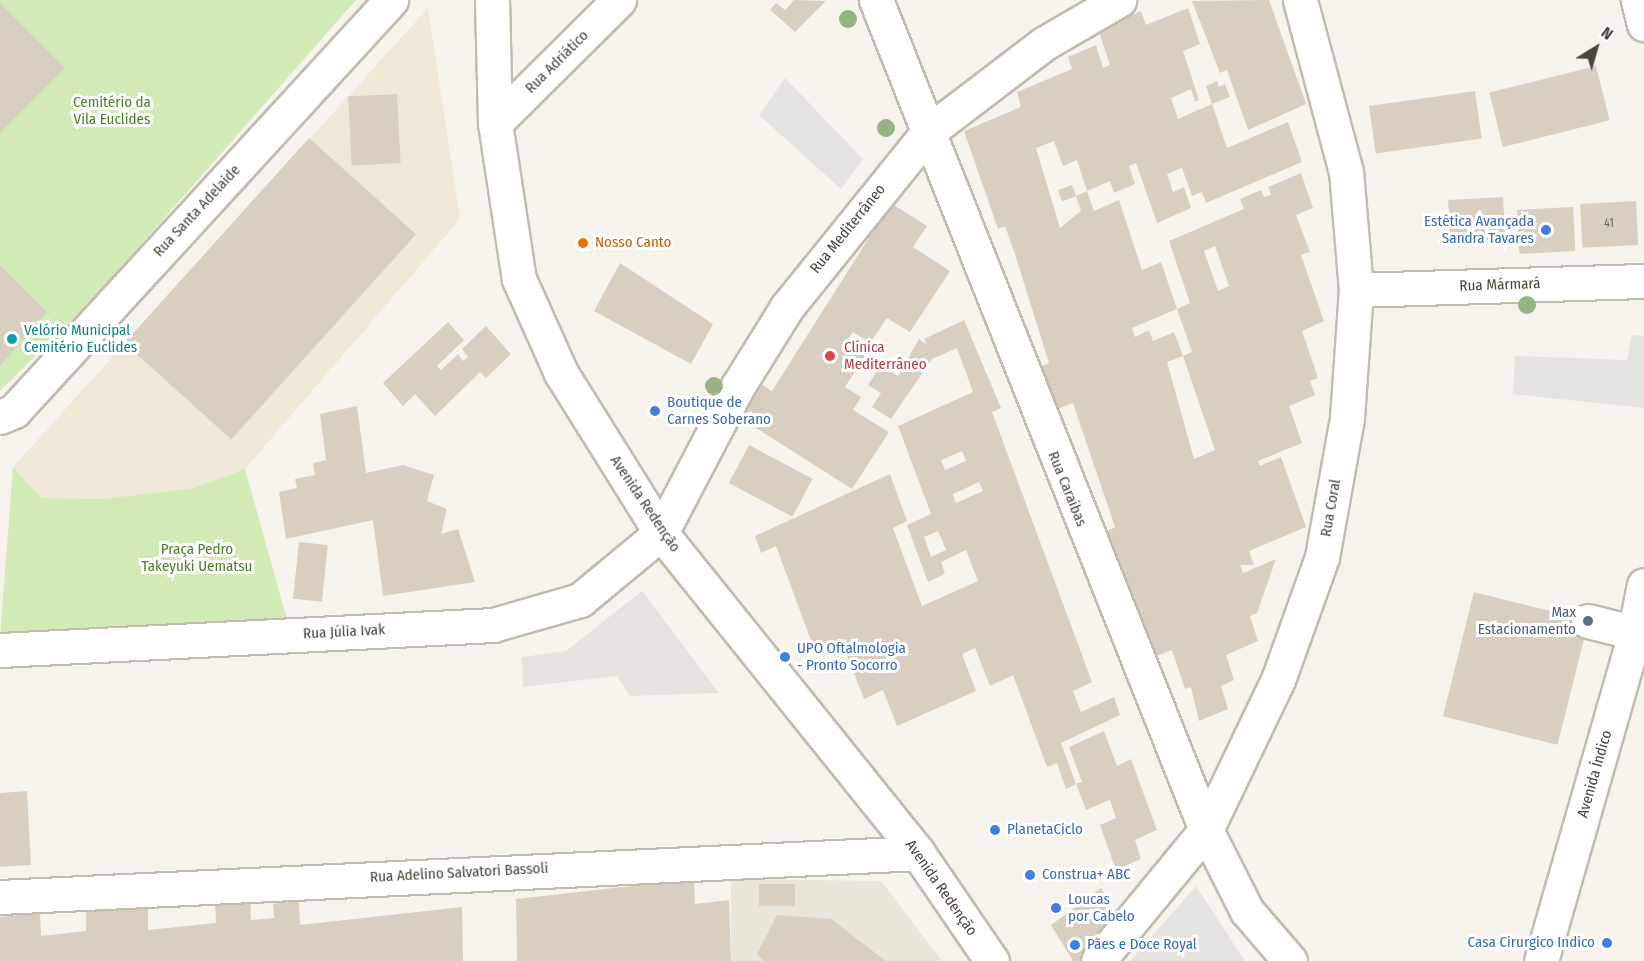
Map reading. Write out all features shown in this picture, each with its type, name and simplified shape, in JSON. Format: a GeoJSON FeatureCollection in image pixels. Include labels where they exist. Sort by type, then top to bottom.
{"type":"FeatureCollection","features":[{"type":"Feature","properties":{"kind":"street","name":"Rua Santa Adelaide"},"geometry":{"type":"LineString","coordinates":[[0,417],[14,411],[391,0]]}},
{"type":"Feature","properties":{"kind":"street","name":"Avenida Redenção"},"geometry":{"type":"LineString","coordinates":[[492,0],[495,123],[519,279],[561,373],[661,533],[918,853],[992,961]]}},
{"type":"Feature","properties":{"kind":"street","name":"Rua Adriático"},"geometry":{"type":"LineString","coordinates":[[495,123],[619,0]]}},
{"type":"Feature","properties":{"kind":"street","name":"Rua Caraíbas"},"geometry":{"type":"LineString","coordinates":[[876,0],[1206,830],[1247,911],[1290,961]]}},
{"type":"Feature","properties":{"kind":"street","name":"Rua Mediterrâneo"},"geometry":{"type":"LineString","coordinates":[[661,533],[738,386],[787,308],[928,132],[1045,43],[1119,0]]}},
{"type":"Feature","properties":{"kind":"street","name":"Rua Coral"},"geometry":{"type":"LineString","coordinates":[[1098,961],[1206,830],[1278,680],[1322,557],[1347,418],[1356,290],[1346,172],[1300,0]]}},
{"type":"Feature","properties":{"kind":"street"},"geometry":{"type":"LineString","coordinates":[[1638,0],[1644,24]]}},
{"type":"Feature","properties":{"kind":"street","name":"Rua Mármará"},"geometry":{"type":"LineString","coordinates":[[1356,290],[1644,281]]}},
{"type":"Feature","properties":{"kind":"street","name":"Rua Júlia Ivak"},"geometry":{"type":"LineString","coordinates":[[0,650],[493,625],[580,600],[661,533]]}},
{"type":"Feature","properties":{"kind":"street","name":"Avenida Índico"},"geometry":{"type":"LineString","coordinates":[[1541,961],[1635,633],[1644,585]]}},
{"type":"Feature","properties":{"kind":"street"},"geometry":{"type":"LineString","coordinates":[[1588,621],[1635,633]]}},
{"type":"Feature","properties":{"kind":"street","name":"Rua Adelino Salvatori Bassoli"},"geometry":{"type":"LineString","coordinates":[[0,897],[918,853]]}},
{"type":"Feature","properties":{"kind":"shaded area"},"geometry":{"type":"Polygon","coordinates":[[[428,8],[460,219],[245,469],[194,488],[104,499],[41,498],[13,467],[428,8]]]}},
{"type":"Feature","properties":{"kind":"shaded area"},"geometry":{"type":"Polygon","coordinates":[[[785,78],[863,159],[841,189],[759,115],[785,78]]]}},
{"type":"Feature","properties":{"kind":"shaded area"},"geometry":{"type":"Polygon","coordinates":[[[1632,335],[1644,336],[1644,408],[1513,394],[1515,356],[1627,360],[1632,335]]]}},
{"type":"Feature","properties":{"kind":"shaded area"},"geometry":{"type":"Polygon","coordinates":[[[642,591],[719,693],[630,696],[617,676],[523,687],[522,657],[566,651],[642,591]]]}},
{"type":"Feature","properties":{"kind":"shaded area"},"geometry":{"type":"Polygon","coordinates":[[[731,879],[881,881],[942,961],[731,961],[731,879]]]}},
{"type":"Feature","properties":{"kind":"shaded area"},"geometry":{"type":"Polygon","coordinates":[[[1196,886],[1245,961],[1130,961],[1196,886]]]}},
{"type":"Feature","properties":{"kind":"green space","name":"Cemitério da Vila Euclides"},"geometry":{"type":"Polygon","coordinates":[[[0,0],[356,0],[95,297],[0,391],[0,0]]]}},
{"type":"Feature","properties":{"kind":"green space","name":"Praça Pedro Takeyuki Uematsu"},"geometry":{"type":"Polygon","coordinates":[[[13,467],[41,498],[103,499],[194,488],[245,469],[288,623],[0,637],[13,467]]]}},
{"type":"Feature","properties":{"kind":"building"},"geometry":{"type":"Polygon","coordinates":[[[794,0],[826,1],[795,32],[770,10],[776,3],[785,10],[794,0]]]}},
{"type":"Feature","properties":{"kind":"building"},"geometry":{"type":"Polygon","coordinates":[[[1269,0],[1306,104],[1248,130],[1227,70],[1220,73],[1192,1],[1269,0]]]}},
{"type":"Feature","properties":{"kind":"building"},"geometry":{"type":"Polygon","coordinates":[[[0,3],[65,68],[0,133],[0,3]]]}},
{"type":"Feature","properties":{"kind":"building"},"geometry":{"type":"Polygon","coordinates":[[[1188,8],[1200,44],[1183,51],[1199,100],[1195,102],[1191,89],[1171,98],[1178,119],[1212,104],[1227,148],[1288,122],[1302,162],[1206,203],[1202,192],[1192,196],[1182,168],[1167,174],[1173,192],[1184,187],[1191,208],[1157,223],[1136,163],[1129,166],[1135,184],[1114,193],[1110,181],[1087,191],[1094,211],[1119,200],[1142,270],[1161,262],[1177,309],[1190,303],[1169,241],[1244,209],[1240,199],[1261,190],[1264,197],[1271,195],[1268,187],[1301,173],[1313,208],[1296,215],[1310,252],[1301,255],[1324,321],[1302,331],[1318,378],[1310,381],[1315,395],[1289,406],[1302,443],[1258,461],[1260,466],[1281,457],[1306,527],[1249,551],[1254,565],[1240,565],[1243,573],[1276,559],[1257,613],[1250,616],[1258,641],[1226,655],[1234,680],[1221,686],[1228,709],[1199,721],[1191,687],[1185,689],[1172,650],[1151,658],[1107,531],[1115,527],[1073,403],[1055,410],[1041,367],[1049,363],[1015,254],[1005,226],[998,229],[964,131],[1021,107],[1017,92],[1072,69],[1068,57],[1096,45],[1103,68],[1110,65],[1098,29],[1141,11],[1146,25],[1188,8]],[[1054,141],[1036,148],[1060,228],[1081,211],[1076,196],[1087,191],[1077,160],[1063,166],[1054,141]],[[1215,246],[1204,251],[1218,291],[1229,286],[1215,246]],[[1177,309],[1132,328],[1135,337],[1149,330],[1153,341],[1174,332],[1183,356],[1192,352],[1177,309]],[[1183,356],[1167,362],[1194,459],[1215,450],[1183,356]]]}},
{"type":"Feature","properties":{"kind":"building"},"geometry":{"type":"Polygon","coordinates":[[[1596,66],[1610,120],[1503,147],[1489,93],[1596,66]]]}},
{"type":"Feature","properties":{"kind":"building"},"geometry":{"type":"Polygon","coordinates":[[[1217,81],[1219,87],[1225,84],[1230,97],[1212,104],[1206,86],[1217,81]]]}},
{"type":"Feature","properties":{"kind":"building"},"geometry":{"type":"Polygon","coordinates":[[[1475,91],[1482,139],[1376,153],[1369,106],[1475,91]]]}},
{"type":"Feature","properties":{"kind":"building"},"geometry":{"type":"Polygon","coordinates":[[[397,94],[401,163],[352,165],[348,97],[397,94]]]}},
{"type":"Feature","properties":{"kind":"building"},"geometry":{"type":"Polygon","coordinates":[[[309,138],[416,234],[231,439],[124,343],[309,138]]]}},
{"type":"Feature","properties":{"kind":"building"},"geometry":{"type":"Polygon","coordinates":[[[1072,185],[1076,196],[1062,201],[1058,190],[1072,185]]]}},
{"type":"Feature","properties":{"kind":"building"},"geometry":{"type":"Polygon","coordinates":[[[1503,197],[1505,241],[1450,244],[1448,200],[1503,197]]]}},
{"type":"Feature","properties":{"kind":"building"},"geometry":{"type":"Polygon","coordinates":[[[1636,201],[1638,245],[1582,248],[1580,204],[1636,201]]]}},
{"type":"Feature","properties":{"kind":"building"},"geometry":{"type":"Polygon","coordinates":[[[891,203],[927,226],[913,247],[950,271],[910,332],[887,318],[870,343],[853,332],[845,343],[865,356],[845,387],[861,397],[853,410],[889,432],[852,489],[739,417],[761,384],[772,391],[891,203]]]}},
{"type":"Feature","properties":{"kind":"building","name":"Estética Avançada Sandra Tavares"},"geometry":{"type":"Polygon","coordinates":[[[1573,207],[1575,251],[1519,254],[1517,210],[1573,207]]]}},
{"type":"Feature","properties":{"kind":"building"},"geometry":{"type":"Polygon","coordinates":[[[620,263],[713,324],[691,364],[594,311],[620,263]]]}},
{"type":"Feature","properties":{"kind":"building","name":"Velório Municipal Cemitério Euclides"},"geometry":{"type":"Polygon","coordinates":[[[0,265],[47,312],[0,366],[0,265]]]}},
{"type":"Feature","properties":{"kind":"building"},"geometry":{"type":"Polygon","coordinates":[[[964,320],[1001,408],[992,412],[1092,682],[1073,691],[1081,712],[1114,697],[1120,715],[1061,743],[1076,784],[1066,789],[1057,763],[1047,767],[1013,675],[990,686],[975,648],[962,654],[976,691],[897,726],[883,690],[864,699],[842,642],[816,654],[776,546],[761,553],[755,536],[890,474],[907,521],[893,528],[922,606],[978,581],[966,550],[941,562],[945,574],[928,582],[907,525],[931,514],[898,426],[973,392],[957,348],[932,359],[891,419],[872,407],[881,393],[868,385],[881,365],[898,376],[919,339],[926,344],[924,339],[964,320]],[[962,451],[941,460],[945,470],[966,461],[962,451]],[[979,482],[953,494],[956,503],[983,491],[979,482]],[[938,531],[924,537],[931,557],[946,550],[938,531]]]}},
{"type":"Feature","properties":{"kind":"building"},"geometry":{"type":"Polygon","coordinates":[[[448,322],[464,340],[437,366],[441,370],[458,354],[463,361],[468,357],[462,349],[486,326],[511,354],[486,378],[480,372],[435,416],[415,394],[403,406],[383,383],[448,322]]]}},
{"type":"Feature","properties":{"kind":"building"},"geometry":{"type":"Polygon","coordinates":[[[357,406],[366,473],[403,465],[434,475],[427,501],[447,509],[441,534],[458,529],[475,582],[383,596],[373,520],[286,539],[279,492],[297,488],[295,479],[315,475],[313,463],[326,460],[320,414],[357,406]]]}},
{"type":"Feature","properties":{"kind":"building"},"geometry":{"type":"Polygon","coordinates":[[[749,445],[813,479],[792,517],[729,483],[749,445]]]}},
{"type":"Feature","properties":{"kind":"building"},"geometry":{"type":"Polygon","coordinates":[[[299,542],[328,545],[322,602],[293,599],[299,542]]]}},
{"type":"Feature","properties":{"kind":"building"},"geometry":{"type":"Polygon","coordinates":[[[1474,592],[1588,621],[1558,745],[1443,716],[1474,592]]]}},
{"type":"Feature","properties":{"kind":"building"},"geometry":{"type":"Polygon","coordinates":[[[1104,731],[1117,766],[1131,759],[1157,830],[1135,840],[1141,859],[1116,870],[1100,825],[1116,818],[1110,800],[1086,810],[1076,784],[1082,782],[1069,747],[1104,731]]]}},
{"type":"Feature","properties":{"kind":"building"},"geometry":{"type":"Polygon","coordinates":[[[27,791],[31,865],[0,867],[0,793],[27,791]]]}},
{"type":"Feature","properties":{"kind":"building"},"geometry":{"type":"Polygon","coordinates":[[[694,879],[695,904],[729,900],[731,961],[517,961],[516,899],[694,879]]]}},
{"type":"Feature","properties":{"kind":"building"},"geometry":{"type":"Polygon","coordinates":[[[759,884],[795,884],[795,906],[759,906],[759,884]]]}},
{"type":"Feature","properties":{"kind":"building"},"geometry":{"type":"Polygon","coordinates":[[[1101,888],[1119,923],[1082,961],[1073,961],[1051,925],[1101,888]]]}},
{"type":"Feature","properties":{"kind":"building"},"geometry":{"type":"Polygon","coordinates":[[[250,897],[251,920],[274,918],[273,904],[299,901],[300,925],[462,907],[463,961],[0,961],[0,917],[40,913],[41,936],[86,931],[86,907],[148,900],[148,930],[216,923],[215,901],[250,897]]]}},
{"type":"Feature","properties":{"kind":"building"},"geometry":{"type":"Polygon","coordinates":[[[777,915],[831,919],[886,961],[764,961],[757,954],[777,915]]]}},
{"type":"Feature","properties":{"kind":"place","name":"Estética Avançada Sandra Tavares"},"geometry":{"type":"Point","coordinates":[1546,230]}},
{"type":"Feature","properties":{"kind":"place","name":"Nosso Canto"},"geometry":{"type":"Point","coordinates":[583,243]}},
{"type":"Feature","properties":{"kind":"place","name":"Velório Municipal Cemitério Euclides"},"geometry":{"type":"Point","coordinates":[12,339]}},
{"type":"Feature","properties":{"kind":"place","name":"Clínica Mediterrâneo"},"geometry":{"type":"Point","coordinates":[830,356]}},
{"type":"Feature","properties":{"kind":"place","name":"Boutique de Carnes Soberano"},"geometry":{"type":"Point","coordinates":[655,411]}},
{"type":"Feature","properties":{"kind":"place","name":"Max Estacionamento"},"geometry":{"type":"Point","coordinates":[1588,621]}},
{"type":"Feature","properties":{"kind":"place","name":"UPO Oftalmologia - Pronto Socorro"},"geometry":{"type":"Point","coordinates":[785,657]}},
{"type":"Feature","properties":{"kind":"place","name":"PlanetaCiclo"},"geometry":{"type":"Point","coordinates":[995,830]}},
{"type":"Feature","properties":{"kind":"place","name":"Construa+ ABC"},"geometry":{"type":"Point","coordinates":[1030,875]}},
{"type":"Feature","properties":{"kind":"place","name":"Loucas por Cabelo"},"geometry":{"type":"Point","coordinates":[1056,908]}},
{"type":"Feature","properties":{"kind":"place","name":"Casa Cirurgico Indico"},"geometry":{"type":"Point","coordinates":[1607,943]}},
{"type":"Feature","properties":{"kind":"place","name":"Pães e Doce Royal"},"geometry":{"type":"Point","coordinates":[1075,945]}}]}
